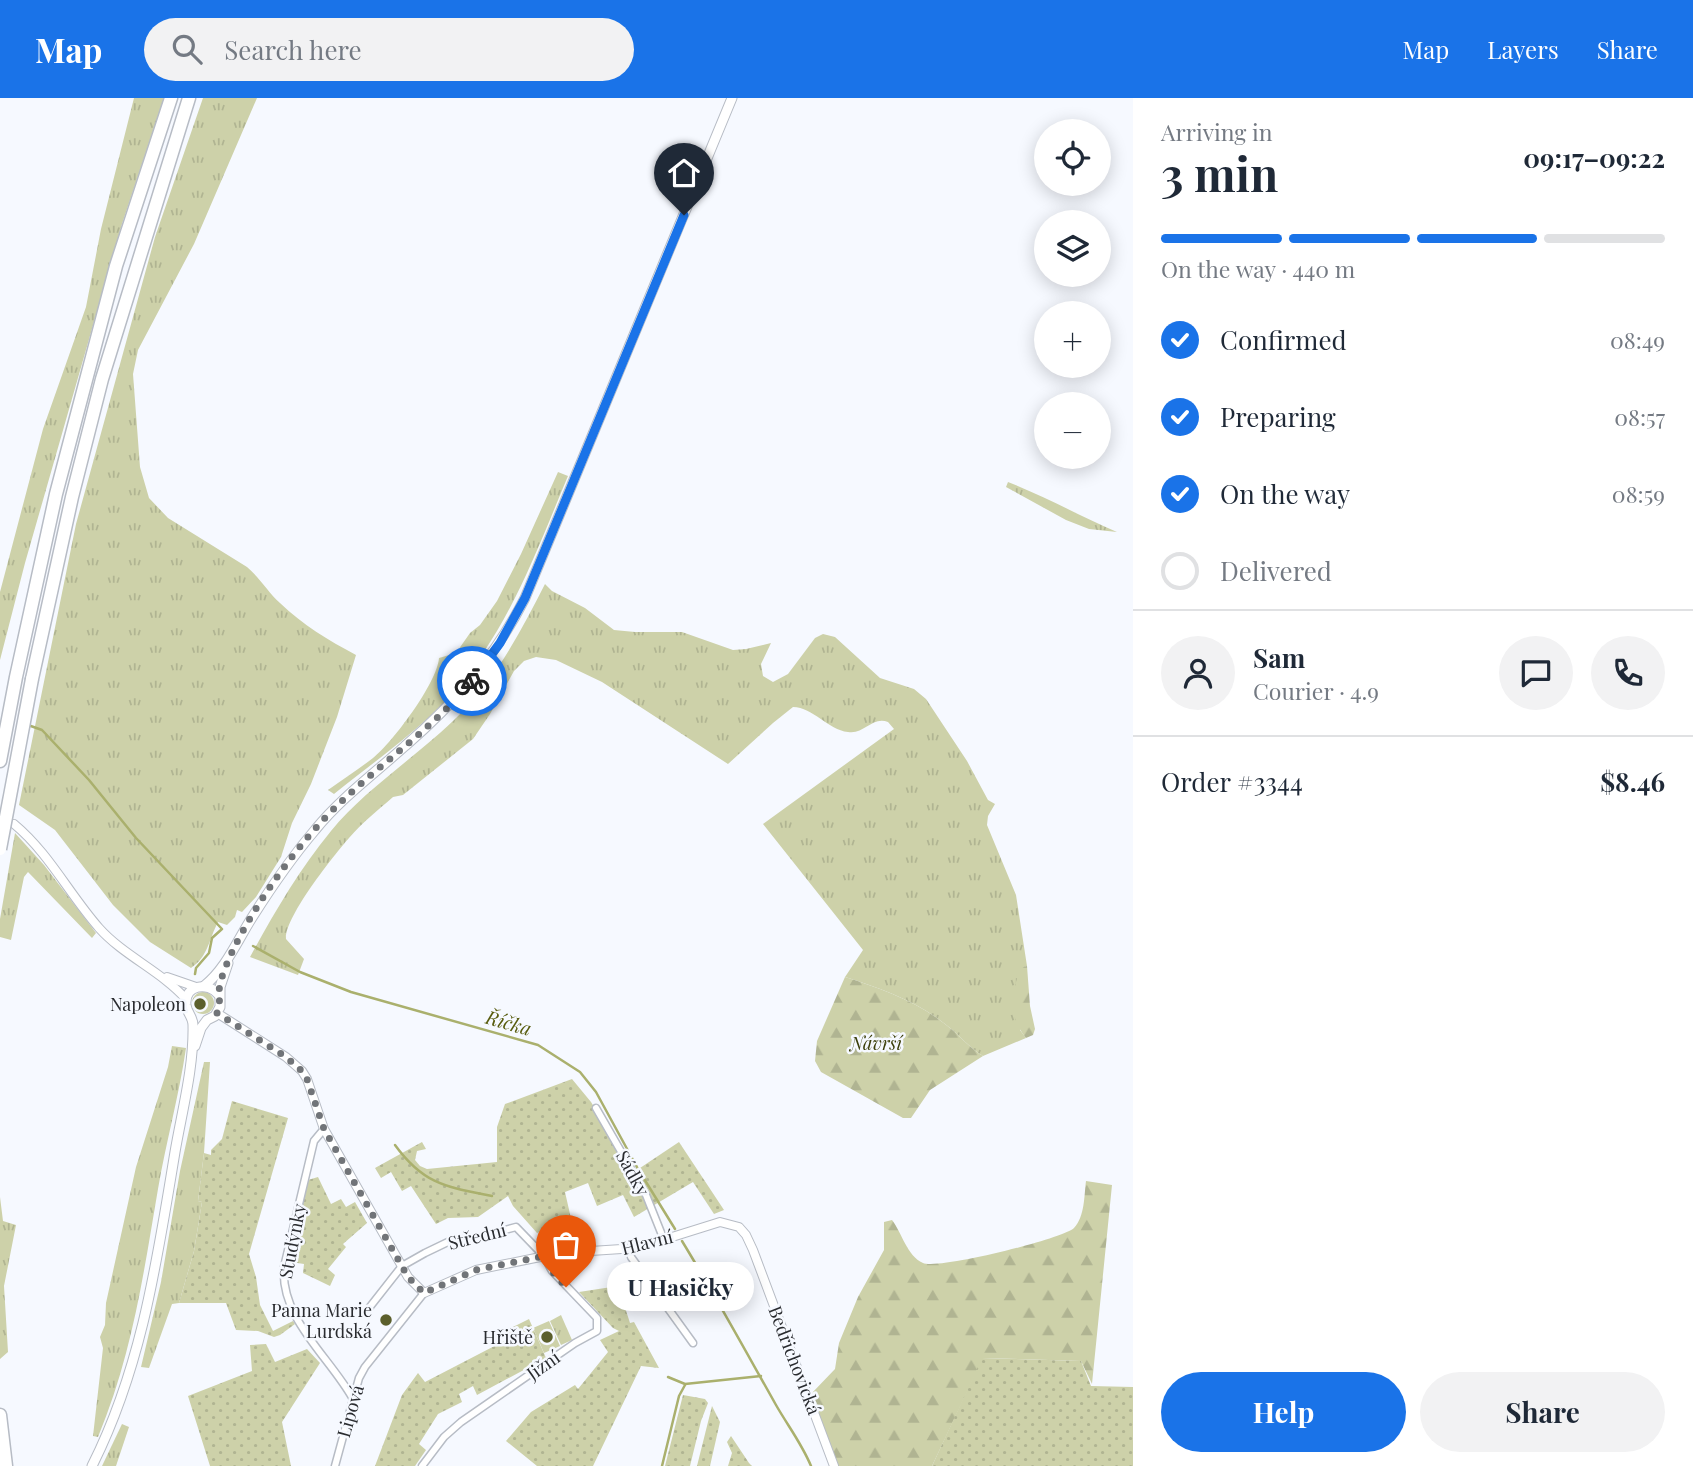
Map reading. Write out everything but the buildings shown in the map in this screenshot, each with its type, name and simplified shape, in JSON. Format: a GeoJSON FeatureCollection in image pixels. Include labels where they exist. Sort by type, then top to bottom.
{"type":"FeatureCollection","features":[{"type":"Feature","properties":{"kind":"highway"},"geometry":{"type":"LineString","coordinates":[[0,761],[56,494],[116,266],[171,98]]}},
{"type":"Feature","properties":{"kind":"highway"},"geometry":{"type":"LineString","coordinates":[[0,849],[32,679],[72,497],[102,379],[189,98]]}},
{"type":"Feature","properties":{"kind":"highway"},"geometry":{"type":"LineString","coordinates":[[0,1415],[6,1466]]}},
{"type":"Feature","properties":{"kind":"main road"},"geometry":{"type":"LineString","coordinates":[[92,1466],[124,1396],[137,1353],[157,1259],[189,1068],[192,1017],[187,1009],[187,999],[232,953],[276,880],[317,827],[342,800],[407,745],[469,685],[516,617],[732,98]]}},
{"type":"Feature","properties":{"kind":"main road"},"geometry":{"type":"LineString","coordinates":[[219,995],[232,953]]}},
{"type":"Feature","properties":{"kind":"main road"},"geometry":{"type":"LineString","coordinates":[[189,1068],[201,1028],[217,1013],[221,1001],[219,995],[210,987],[200,986]]}},
{"type":"Feature","properties":{"kind":"main road"},"geometry":{"type":"LineString","coordinates":[[192,1017],[207,1020]]}},
{"type":"Feature","properties":{"kind":"street"},"geometry":{"type":"LineString","coordinates":[[13,824],[40,850],[98,927],[125,952],[158,973],[187,999]]}},
{"type":"Feature","properties":{"kind":"street"},"geometry":{"type":"LineString","coordinates":[[158,973],[200,986]]}},
{"type":"Feature","properties":{"kind":"street"},"geometry":{"type":"LineString","coordinates":[[217,1013],[286,1057],[302,1071],[324,1129],[408,1277],[424,1293]]}},
{"type":"Feature","properties":{"kind":"street","name":"Sádky"},"geometry":{"type":"LineString","coordinates":[[596,1108],[646,1195],[664,1240]]}},
{"type":"Feature","properties":{"kind":"street","name":"Studýnky"},"geometry":{"type":"LineString","coordinates":[[324,1129],[314,1142],[284,1267],[283,1284],[314,1348],[344,1382],[353,1399]]}},
{"type":"Feature","properties":{"kind":"street","name":"Hlavní"},"geometry":{"type":"LineString","coordinates":[[424,1293],[476,1270],[560,1253],[629,1249],[715,1223],[729,1223]]}},
{"type":"Feature","properties":{"kind":"street","name":"Bedřichovická"},"geometry":{"type":"LineString","coordinates":[[729,1223],[743,1231],[753,1250],[834,1466]]}},
{"type":"Feature","properties":{"kind":"street","name":"Střední"},"geometry":{"type":"LineString","coordinates":[[402,1266],[452,1240],[476,1238],[516,1227],[544,1256]]}},
{"type":"Feature","properties":{"kind":"street"},"geometry":{"type":"LineString","coordinates":[[629,1249],[631,1257],[693,1343]]}},
{"type":"Feature","properties":{"kind":"street","name":"Jižní"},"geometry":{"type":"LineString","coordinates":[[422,1466],[444,1437],[461,1422],[575,1343],[597,1331],[597,1318],[552,1271],[544,1256]]}},
{"type":"Feature","properties":{"kind":"street"},"geometry":{"type":"LineString","coordinates":[[369,1308],[402,1266]]}},
{"type":"Feature","properties":{"kind":"street","name":"Lipová"},"geometry":{"type":"LineString","coordinates":[[335,1466],[359,1378],[424,1293]]}},
{"type":"Feature","properties":{"kind":"street"},"geometry":{"type":"LineString","coordinates":[[344,1382],[359,1378]]}},
{"type":"Feature","properties":{"kind":"green space"},"geometry":{"type":"Polygon","coordinates":[[[134,98],[164,98],[122,224],[0,660],[0,592],[43,429],[86,307],[101,229],[134,98]]]}},
{"type":"Feature","properties":{"kind":"green space"},"geometry":{"type":"Polygon","coordinates":[[[203,98],[257,98],[194,244],[138,350],[133,374],[140,467],[149,498],[168,518],[247,567],[276,599],[298,618],[356,655],[337,717],[311,784],[292,823],[281,857],[256,897],[242,912],[237,910],[235,917],[227,925],[218,922],[205,953],[191,968],[150,942],[113,905],[55,830],[19,805],[76,524],[155,237],[203,98]]]}},
{"type":"Feature","properties":{"kind":"green space"},"geometry":{"type":"Polygon","coordinates":[[[558,472],[568,476],[531,564],[504,619],[470,672],[436,711],[408,736],[334,794],[328,790],[381,750],[423,696],[439,658],[456,653],[470,633],[480,625],[497,601],[521,554],[558,472]]]}},
{"type":"Feature","properties":{"kind":"green space"},"geometry":{"type":"Polygon","coordinates":[[[1008,482],[1117,532],[1089,529],[1066,520],[1006,487],[1008,482]]]}},
{"type":"Feature","properties":{"kind":"green space"},"geometry":{"type":"Polygon","coordinates":[[[545,584],[552,591],[585,608],[614,630],[682,632],[733,650],[771,643],[761,664],[763,676],[773,682],[788,674],[815,638],[823,634],[835,637],[880,678],[914,689],[926,699],[967,761],[988,800],[995,804],[988,816],[987,825],[1016,895],[1027,966],[1020,969],[1020,1030],[1026,1038],[983,1056],[934,1016],[910,1002],[845,977],[863,950],[763,824],[894,729],[888,722],[877,721],[859,731],[848,732],[807,711],[793,707],[728,764],[602,682],[556,660],[536,657],[524,661],[514,671],[473,739],[403,795],[393,797],[359,827],[322,872],[301,902],[288,929],[286,939],[304,959],[298,975],[250,957],[288,892],[331,831],[361,800],[461,713],[486,684],[518,635],[545,584]]]}},
{"type":"Feature","properties":{"kind":"green space"},"geometry":{"type":"Polygon","coordinates":[[[15,833],[44,865],[96,933],[92,938],[28,872],[24,877],[11,940],[0,937],[0,919],[15,833]]]}},
{"type":"Feature","properties":{"kind":"green space"},"geometry":{"type":"Polygon","coordinates":[[[1027,966],[1035,1029],[1033,1035],[1026,1038],[1016,1021],[1013,1004],[1020,968],[1027,966]]]}},
{"type":"Feature","properties":{"kind":"green space","name":"Návrší"},"geometry":{"type":"Polygon","coordinates":[[[845,977],[922,1008],[983,1056],[930,1090],[911,1118],[903,1118],[821,1072],[815,1061],[817,1041],[845,977]]]}},
{"type":"Feature","properties":{"kind":"green space"},"geometry":{"type":"Polygon","coordinates":[[[203,992],[211,995],[214,1003],[211,1011],[203,1014],[195,1011],[192,1003],[195,995],[203,992]]]}},
{"type":"Feature","properties":{"kind":"green space"},"geometry":{"type":"Polygon","coordinates":[[[172,1046],[186,1048],[180,1084],[128,1346],[98,1437],[93,1436],[103,1348],[100,1337],[105,1325],[106,1303],[136,1167],[168,1067],[172,1046]]]}},
{"type":"Feature","properties":{"kind":"green space"},"geometry":{"type":"Polygon","coordinates":[[[204,1062],[210,1062],[198,1201],[202,1202],[194,1251],[179,1303],[172,1304],[149,1368],[141,1367],[161,1282],[180,1171],[204,1062]]]}},
{"type":"Feature","properties":{"kind":"green space"},"geometry":{"type":"Polygon","coordinates":[[[572,1079],[591,1102],[634,1172],[679,1142],[724,1210],[714,1214],[693,1182],[634,1217],[623,1195],[597,1206],[588,1183],[565,1192],[572,1223],[549,1225],[548,1229],[537,1233],[513,1206],[508,1196],[478,1217],[448,1218],[436,1224],[411,1186],[402,1191],[391,1172],[381,1178],[375,1168],[422,1142],[426,1149],[417,1151],[415,1160],[427,1169],[497,1162],[497,1127],[505,1104],[572,1079]]]}},
{"type":"Feature","properties":{"kind":"green space"},"geometry":{"type":"Polygon","coordinates":[[[232,1101],[288,1118],[249,1254],[260,1305],[273,1331],[293,1321],[295,1324],[274,1337],[258,1331],[236,1330],[226,1303],[179,1303],[194,1251],[202,1202],[198,1201],[204,1153],[211,1155],[211,1150],[222,1139],[232,1101]]]}},
{"type":"Feature","properties":{"kind":"green space"},"geometry":{"type":"Polygon","coordinates":[[[318,1177],[331,1204],[341,1199],[346,1207],[355,1202],[367,1223],[343,1244],[346,1247],[328,1269],[335,1275],[330,1286],[303,1273],[304,1264],[291,1262],[308,1180],[318,1177]]]}},
{"type":"Feature","properties":{"kind":"green space"},"geometry":{"type":"Polygon","coordinates":[[[1086,1181],[1112,1185],[1092,1384],[1081,1361],[983,1358],[932,1466],[836,1466],[811,1394],[835,1369],[839,1343],[858,1297],[884,1250],[884,1222],[892,1220],[909,1250],[923,1263],[974,1258],[1047,1239],[1074,1228],[1082,1212],[1086,1181]]]}},
{"type":"Feature","properties":{"kind":"green space"},"geometry":{"type":"Polygon","coordinates":[[[0,1197],[3,1221],[16,1225],[4,1286],[8,1352],[0,1359],[0,1197]]]}},
{"type":"Feature","properties":{"kind":"green space"},"geometry":{"type":"Polygon","coordinates":[[[618,1286],[630,1323],[634,1322],[659,1368],[641,1366],[593,1466],[537,1466],[506,1441],[531,1412],[575,1385],[578,1389],[608,1352],[600,1340],[619,1331],[579,1292],[618,1286]]]}},
{"type":"Feature","properties":{"kind":"green space"},"geometry":{"type":"Polygon","coordinates":[[[561,1315],[572,1340],[561,1345],[550,1321],[561,1315]]]}},
{"type":"Feature","properties":{"kind":"green space"},"geometry":{"type":"Polygon","coordinates":[[[529,1319],[546,1358],[477,1395],[473,1386],[459,1394],[462,1402],[438,1414],[419,1444],[426,1450],[415,1466],[375,1466],[402,1395],[418,1373],[425,1382],[506,1340],[503,1332],[529,1319]]]}},
{"type":"Feature","properties":{"kind":"green space","name":"Hřiště"},"geometry":{"type":"Polygon","coordinates":[[[549,1321],[560,1346],[544,1353],[533,1328],[549,1321]]]}},
{"type":"Feature","properties":{"kind":"green space"},"geometry":{"type":"Polygon","coordinates":[[[266,1344],[275,1362],[307,1349],[320,1363],[282,1422],[291,1466],[210,1466],[188,1396],[252,1371],[250,1345],[266,1344]]]}},
{"type":"Feature","properties":{"kind":"green space"},"geometry":{"type":"Polygon","coordinates":[[[982,1358],[1081,1361],[1091,1386],[1133,1387],[1133,1466],[932,1466],[982,1358]]]}},
{"type":"Feature","properties":{"kind":"green space"},"geometry":{"type":"Polygon","coordinates":[[[683,1395],[705,1399],[708,1403],[690,1466],[665,1466],[683,1395]]]}},
{"type":"Feature","properties":{"kind":"green space"},"geometry":{"type":"Polygon","coordinates":[[[712,1406],[720,1422],[710,1466],[697,1466],[712,1406]]]}},
{"type":"Feature","properties":{"kind":"green space"},"geometry":{"type":"Polygon","coordinates":[[[122,1424],[129,1427],[116,1466],[102,1466],[122,1424]]]}},
{"type":"Feature","properties":{"kind":"green space"},"geometry":{"type":"Polygon","coordinates":[[[731,1436],[752,1466],[728,1466],[732,1453],[727,1442],[731,1436]]]}},
{"type":"Feature","properties":{"kind":"waterway","name":"Říčka"},"geometry":{"type":"LineString","coordinates":[[28,725],[42,730],[89,780],[136,838],[222,929],[212,938],[209,953],[196,968],[195,974]]}},
{"type":"Feature","properties":{"kind":"waterway","name":"Říčka"},"geometry":{"type":"LineString","coordinates":[[253,946],[300,972],[351,992],[538,1045],[580,1072],[596,1092],[675,1229]]}},
{"type":"Feature","properties":{"kind":"waterway"},"geometry":{"type":"LineString","coordinates":[[395,1145],[416,1169],[438,1182],[492,1196]]}},
{"type":"Feature","properties":{"kind":"waterway","name":"Říčka"},"geometry":{"type":"LineString","coordinates":[[682,1241],[811,1466]]}},
{"type":"Feature","properties":{"kind":"waterway"},"geometry":{"type":"LineString","coordinates":[[668,1377],[685,1384],[761,1376]]}},
{"type":"Feature","properties":{"kind":"waterway"},"geometry":{"type":"LineString","coordinates":[[662,1466],[679,1396],[685,1385]]}},
{"type":"Feature","properties":{"kind":"way so far"},"geometry":{"type":"LineString","coordinates":[[472,681],[407,745],[342,800],[301,847],[276,880],[232,953],[220,987],[221,1001],[217,1013],[286,1057],[302,1071],[324,1129],[416,1287],[424,1293],[476,1270],[544,1256],[552,1271],[566,1287]]}},
{"type":"Feature","properties":{"kind":"place","name":"Napoleon"},"geometry":{"type":"Point","coordinates":[200,1004]}},
{"type":"Feature","properties":{"kind":"place","name":"U Hasičky"},"geometry":{"type":"Point","coordinates":[566,1287]}},
{"type":"Feature","properties":{"kind":"place","name":"Panna Marie Lurdská"},"geometry":{"type":"Point","coordinates":[386,1320]}},
{"type":"Feature","properties":{"kind":"place","name":"Hřiště"},"geometry":{"type":"Point","coordinates":[547,1337]}},
{"type":"Feature","properties":{"kind":"route"},"geometry":{"type":"LineString","coordinates":[[472,681],[500,643],[525,598],[684,215]]}}]}
